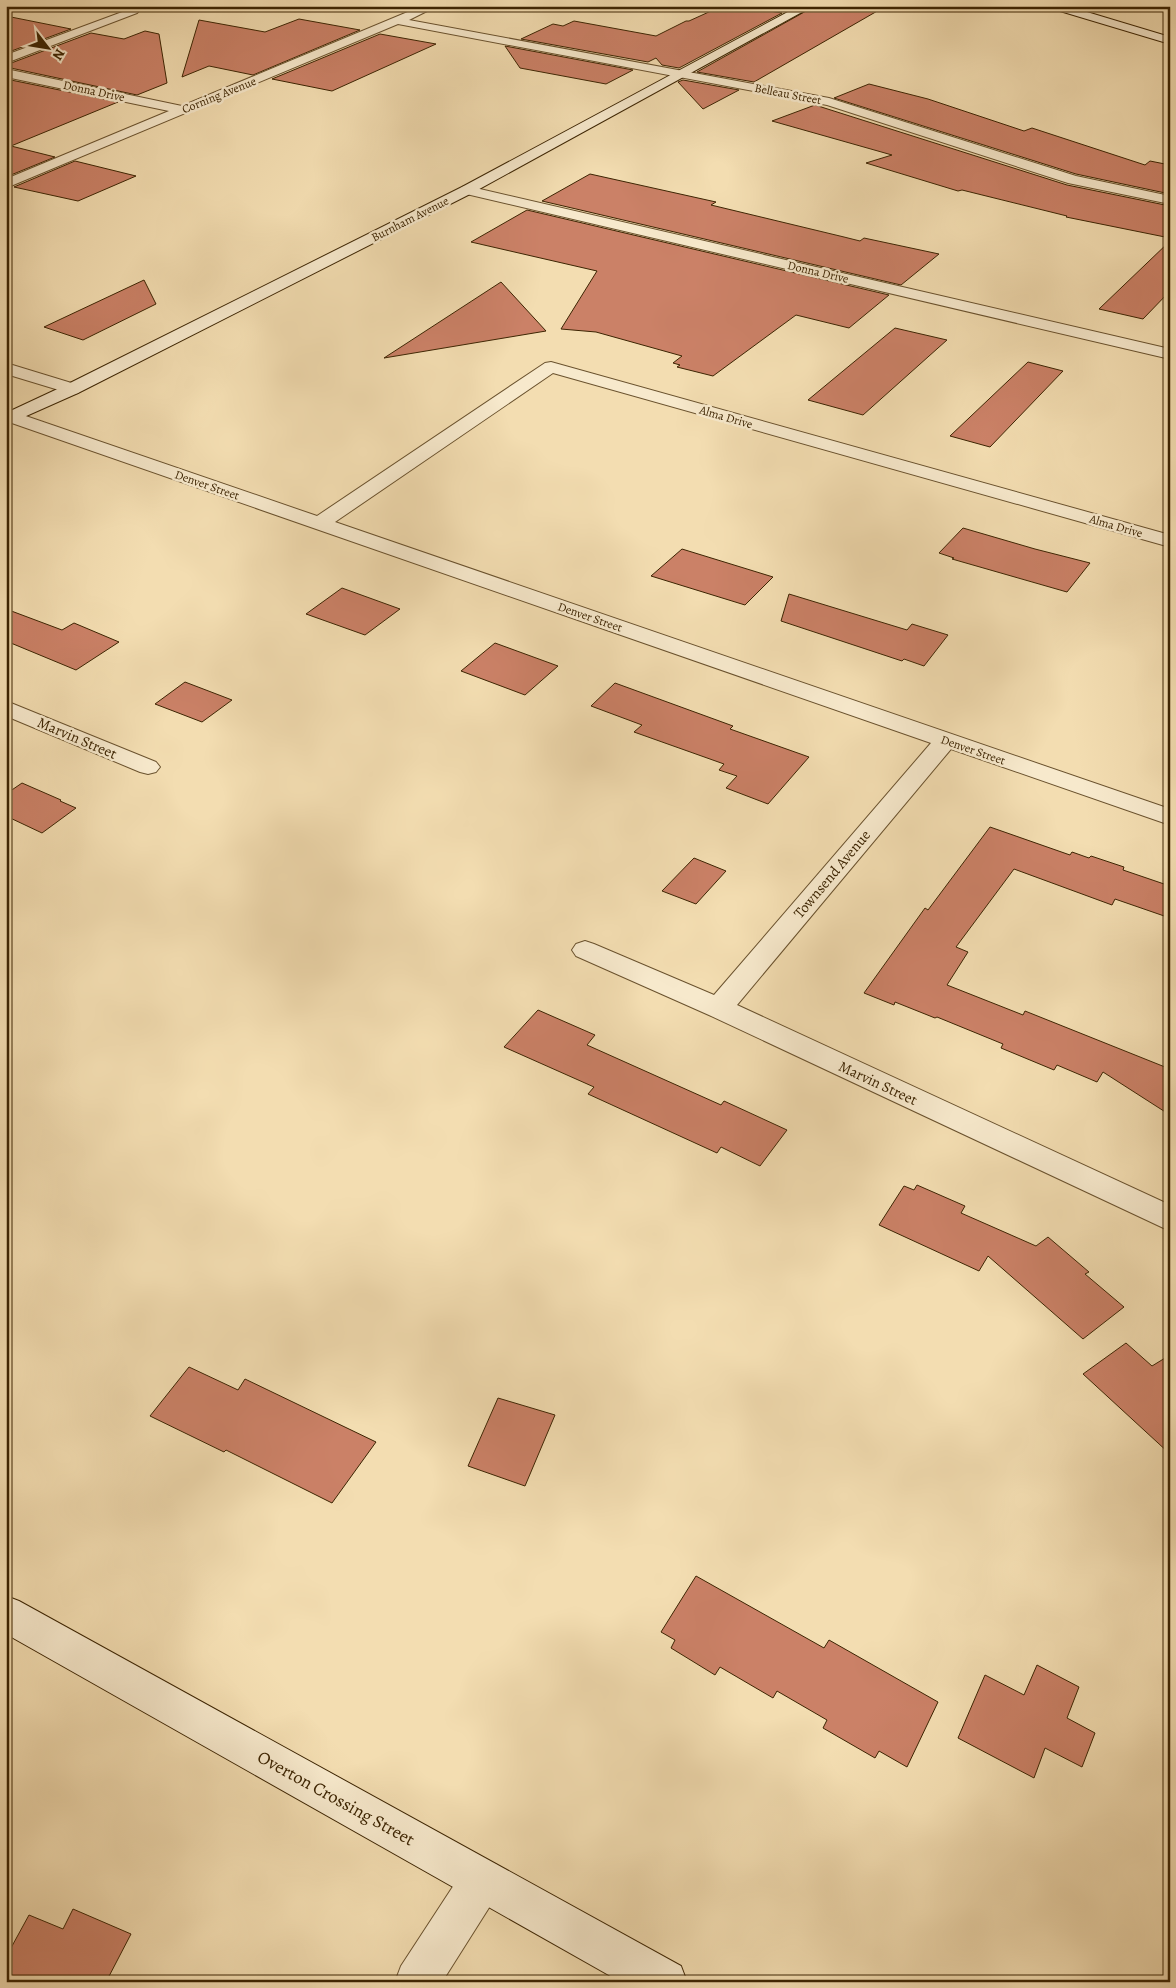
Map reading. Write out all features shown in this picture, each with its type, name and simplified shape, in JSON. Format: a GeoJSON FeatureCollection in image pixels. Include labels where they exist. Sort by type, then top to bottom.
{"type":"FeatureCollection","features":[{"type":"Feature","properties":{"kind":"street"},"geometry":{"type":"LineString","coordinates":[[6,59],[133,11],[108,6]]}},
{"type":"Feature","properties":{"kind":"street","name":"Corning Avenue"},"geometry":{"type":"LineString","coordinates":[[6,184],[432,6]]}},
{"type":"Feature","properties":{"kind":"street","name":"Burnham Avenue"},"geometry":{"type":"LineString","coordinates":[[8,419],[72,389],[467,190],[808,6]]}},
{"type":"Feature","properties":{"kind":"street"},"geometry":{"type":"LineString","coordinates":[[1054,6],[1168,39]]}},
{"type":"Feature","properties":{"kind":"street","name":"Belleau Street"},"geometry":{"type":"LineString","coordinates":[[398,21],[829,102],[1073,180],[1170,200]]}},
{"type":"Feature","properties":{"kind":"street","name":"Donna Drive"},"geometry":{"type":"LineString","coordinates":[[6,73],[182,110]]}},
{"type":"Feature","properties":{"kind":"street","name":"Donna Drive"},"geometry":{"type":"LineString","coordinates":[[467,190],[1170,354]]}},
{"type":"Feature","properties":{"kind":"street"},"geometry":{"type":"LineString","coordinates":[[6,368],[72,389]]}},
{"type":"Feature","properties":{"kind":"street","name":"Alma Drive"},"geometry":{"type":"LineString","coordinates":[[320,523],[551,368],[1170,541]]}},
{"type":"Feature","properties":{"kind":"street","name":"Denver Street"},"geometry":{"type":"LineString","coordinates":[[8,419],[320,523],[1170,817]]}},
{"type":"Feature","properties":{"kind":"street","name":"Marvin Street"},"geometry":{"type":"LineString","coordinates":[[6,708],[148,767]]}},
{"type":"Feature","properties":{"kind":"street","name":"Townsend Avenue"},"geometry":{"type":"LineString","coordinates":[[719,1008],[946,740]]}},
{"type":"Feature","properties":{"kind":"street","name":"Marvin Street"},"geometry":{"type":"LineString","coordinates":[[585,950],[719,1008],[1170,1219]]}},
{"type":"Feature","properties":{"kind":"street","name":"Overton Crossing Street"},"geometry":{"type":"LineString","coordinates":[[6,1614],[665,1982]]}},
{"type":"Feature","properties":{"kind":"street"},"geometry":{"type":"LineString","coordinates":[[417,1982],[482,1880]]}},
{"type":"Feature","properties":{"kind":"lane"},"geometry":{"type":"LineString","coordinates":[[1156,6],[1170,9]]}},
{"type":"Feature","properties":{"kind":"building"},"geometry":{"type":"Polygon","coordinates":[[[722,6],[738,6],[782,13],[679,68],[662,65],[656,58],[648,62],[521,39],[553,24],[563,26],[574,21],[656,36],[722,6]]]}},
{"type":"Feature","properties":{"kind":"building"},"geometry":{"type":"Polygon","coordinates":[[[815,6],[886,6],[754,82],[697,72],[815,6]]]}},
{"type":"Feature","properties":{"kind":"building"},"geometry":{"type":"Polygon","coordinates":[[[6,16],[71,29],[6,53],[6,16]]]}},
{"type":"Feature","properties":{"kind":"building"},"geometry":{"type":"Polygon","coordinates":[[[299,19],[360,30],[253,75],[209,66],[182,77],[199,20],[265,32],[299,19]]]}},
{"type":"Feature","properties":{"kind":"building"},"geometry":{"type":"Polygon","coordinates":[[[145,31],[159,34],[167,83],[137,95],[6,67],[6,65],[91,33],[124,39],[145,31]]]}},
{"type":"Feature","properties":{"kind":"building"},"geometry":{"type":"Polygon","coordinates":[[[380,34],[436,44],[332,91],[272,79],[380,34]]]}},
{"type":"Feature","properties":{"kind":"building"},"geometry":{"type":"Polygon","coordinates":[[[505,46],[633,70],[606,84],[520,68],[505,46]]]}},
{"type":"Feature","properties":{"kind":"building"},"geometry":{"type":"Polygon","coordinates":[[[6,79],[118,102],[11,146],[55,157],[6,177],[6,79]]]}},
{"type":"Feature","properties":{"kind":"building"},"geometry":{"type":"Polygon","coordinates":[[[683,80],[739,90],[703,109],[678,82],[683,80]]]}},
{"type":"Feature","properties":{"kind":"building"},"geometry":{"type":"Polygon","coordinates":[[[869,84],[928,99],[1024,131],[1032,128],[1145,165],[1150,161],[1170,165],[1170,194],[1076,174],[834,98],[869,84]]]}},
{"type":"Feature","properties":{"kind":"building"},"geometry":{"type":"Polygon","coordinates":[[[815,105],[1067,185],[1170,206],[1170,238],[1066,217],[962,190],[958,191],[866,163],[892,155],[772,121],[815,105]]]}},
{"type":"Feature","properties":{"kind":"building"},"geometry":{"type":"Polygon","coordinates":[[[75,161],[136,176],[78,201],[14,187],[75,161]]]}},
{"type":"Feature","properties":{"kind":"building"},"geometry":{"type":"Polygon","coordinates":[[[590,174],[716,202],[711,205],[860,241],[864,238],[939,254],[901,285],[542,201],[590,174]]]}},
{"type":"Feature","properties":{"kind":"building"},"geometry":{"type":"Polygon","coordinates":[[[527,210],[889,295],[849,328],[796,315],[713,376],[677,367],[680,365],[673,363],[682,356],[596,332],[561,329],[597,271],[471,242],[527,210]]]}},
{"type":"Feature","properties":{"kind":"building"},"geometry":{"type":"Polygon","coordinates":[[[1170,241],[1170,291],[1143,319],[1099,309],[1170,241]]]}},
{"type":"Feature","properties":{"kind":"building"},"geometry":{"type":"Polygon","coordinates":[[[144,280],[156,304],[83,340],[44,327],[144,280]]]}},
{"type":"Feature","properties":{"kind":"building"},"geometry":{"type":"Polygon","coordinates":[[[501,282],[546,331],[384,358],[501,282]]]}},
{"type":"Feature","properties":{"kind":"building"},"geometry":{"type":"Polygon","coordinates":[[[895,328],[947,340],[863,415],[808,400],[895,328]]]}},
{"type":"Feature","properties":{"kind":"building"},"geometry":{"type":"Polygon","coordinates":[[[1028,362],[1063,371],[990,447],[950,436],[1028,362]]]}},
{"type":"Feature","properties":{"kind":"building"},"geometry":{"type":"Polygon","coordinates":[[[963,528],[1090,563],[1067,592],[952,559],[954,558],[939,553],[963,528]]]}},
{"type":"Feature","properties":{"kind":"building"},"geometry":{"type":"Polygon","coordinates":[[[682,549],[773,577],[745,605],[651,576],[682,549]]]}},
{"type":"Feature","properties":{"kind":"building"},"geometry":{"type":"Polygon","coordinates":[[[342,588],[400,609],[365,635],[306,614],[342,588]]]}},
{"type":"Feature","properties":{"kind":"building"},"geometry":{"type":"Polygon","coordinates":[[[789,594],[907,630],[912,624],[948,635],[924,666],[904,659],[902,661],[781,621],[789,594]]]}},
{"type":"Feature","properties":{"kind":"building"},"geometry":{"type":"Polygon","coordinates":[[[6,609],[62,630],[74,623],[119,642],[76,670],[6,641],[6,609]]]}},
{"type":"Feature","properties":{"kind":"building"},"geometry":{"type":"Polygon","coordinates":[[[495,643],[558,666],[525,695],[461,671],[495,643]]]}},
{"type":"Feature","properties":{"kind":"building"},"geometry":{"type":"Polygon","coordinates":[[[185,682],[232,700],[202,722],[155,704],[185,682]]]}},
{"type":"Feature","properties":{"kind":"building"},"geometry":{"type":"Polygon","coordinates":[[[615,683],[733,726],[730,729],[809,757],[768,804],[726,788],[737,776],[719,770],[724,764],[634,732],[642,725],[591,706],[615,683]]]}},
{"type":"Feature","properties":{"kind":"building"},"geometry":{"type":"Polygon","coordinates":[[[22,783],[76,808],[42,833],[6,816],[6,794],[22,783]]]}},
{"type":"Feature","properties":{"kind":"building"},"geometry":{"type":"Polygon","coordinates":[[[990,827],[1070,855],[1072,852],[1089,858],[1091,856],[1124,867],[1123,870],[1170,886],[1170,918],[1115,899],[1112,905],[1014,869],[956,947],[968,952],[947,985],[1023,1015],[1025,1011],[1170,1069],[1170,1115],[1103,1072],[1097,1082],[1057,1065],[1054,1070],[1001,1048],[1003,1044],[937,1017],[935,1018],[895,1002],[894,1005],[864,993],[925,908],[928,910],[990,827]]]}},
{"type":"Feature","properties":{"kind":"building"},"geometry":{"type":"Polygon","coordinates":[[[694,858],[726,871],[696,904],[662,891],[694,858]]]}},
{"type":"Feature","properties":{"kind":"building"},"geometry":{"type":"Polygon","coordinates":[[[538,1010],[595,1035],[587,1045],[721,1105],[724,1101],[787,1130],[760,1166],[721,1147],[717,1153],[588,1094],[594,1087],[504,1047],[538,1010]]]}},
{"type":"Feature","properties":{"kind":"building"},"geometry":{"type":"Polygon","coordinates":[[[917,1185],[965,1206],[961,1213],[1036,1246],[1048,1237],[1089,1272],[1085,1274],[1124,1307],[1083,1339],[988,1256],[979,1271],[879,1225],[904,1186],[914,1190],[917,1185]]]}},
{"type":"Feature","properties":{"kind":"building"},"geometry":{"type":"Polygon","coordinates":[[[1126,1343],[1152,1366],[1170,1355],[1170,1454],[1083,1374],[1126,1343]]]}},
{"type":"Feature","properties":{"kind":"building"},"geometry":{"type":"Polygon","coordinates":[[[189,1367],[238,1390],[245,1379],[376,1442],[332,1503],[226,1450],[224,1452],[150,1416],[189,1367]]]}},
{"type":"Feature","properties":{"kind":"building"},"geometry":{"type":"Polygon","coordinates":[[[498,1398],[555,1415],[525,1486],[468,1466],[498,1398]]]}},
{"type":"Feature","properties":{"kind":"building"},"geometry":{"type":"Polygon","coordinates":[[[696,1576],[824,1648],[829,1640],[938,1702],[907,1767],[879,1751],[875,1758],[823,1728],[827,1720],[777,1691],[773,1698],[720,1667],[715,1675],[671,1648],[675,1640],[661,1632],[696,1576]]]}},
{"type":"Feature","properties":{"kind":"building"},"geometry":{"type":"Polygon","coordinates":[[[1037,1665],[1079,1687],[1067,1718],[1095,1733],[1082,1767],[1045,1748],[1034,1778],[958,1738],[985,1675],[1024,1695],[1037,1665]]]}},
{"type":"Feature","properties":{"kind":"building"},"geometry":{"type":"Polygon","coordinates":[[[73,1909],[131,1934],[106,1982],[6,1982],[6,1957],[29,1915],[63,1929],[73,1909]]]}}]}
